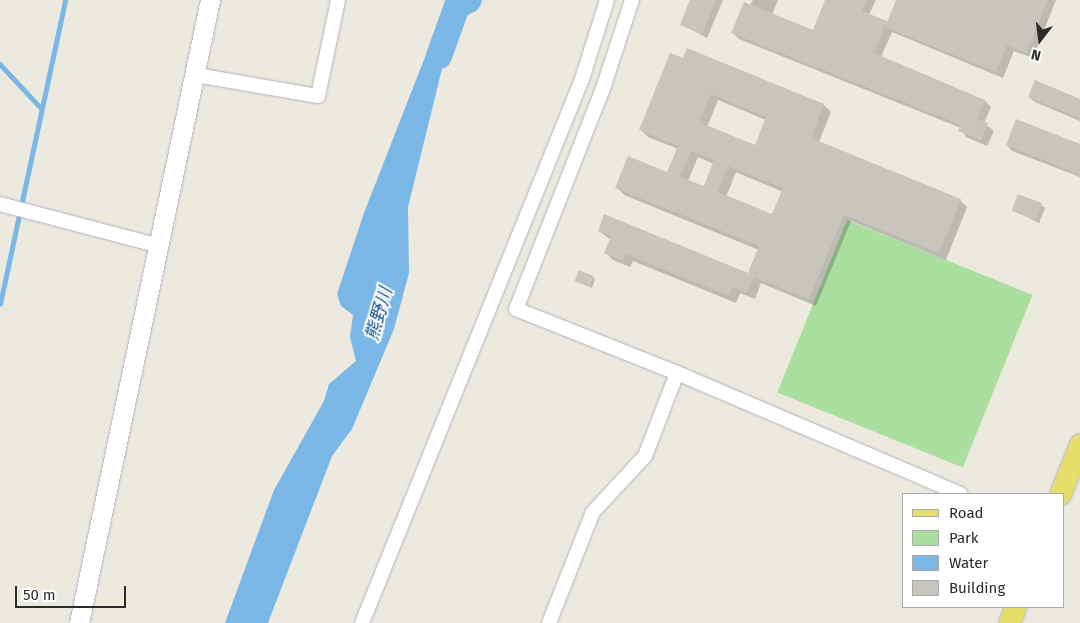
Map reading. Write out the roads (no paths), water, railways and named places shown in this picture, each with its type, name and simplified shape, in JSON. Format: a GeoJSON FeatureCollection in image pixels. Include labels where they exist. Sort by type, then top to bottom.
{"type":"FeatureCollection","features":[{"type":"Feature","properties":{"kind":"main road"},"geometry":{"type":"LineString","coordinates":[[1060,493],[1080,444]]}},
{"type":"Feature","properties":{"kind":"main road"},"geometry":{"type":"LineString","coordinates":[[1008,623],[1015,608]]}},
{"type":"Feature","properties":{"kind":"street"},"geometry":{"type":"LineString","coordinates":[[79,623],[196,75],[210,0]]}},
{"type":"Feature","properties":{"kind":"street"},"geometry":{"type":"LineString","coordinates":[[196,75],[318,96],[338,0]]}},
{"type":"Feature","properties":{"kind":"street"},"geometry":{"type":"LineString","coordinates":[[362,623],[564,123],[607,0]]}},
{"type":"Feature","properties":{"kind":"street"},"geometry":{"type":"LineString","coordinates":[[632,0],[602,91],[516,308],[677,373],[958,493]]}},
{"type":"Feature","properties":{"kind":"street"},"geometry":{"type":"LineString","coordinates":[[0,204],[160,246]]}},
{"type":"Feature","properties":{"kind":"street"},"geometry":{"type":"LineString","coordinates":[[549,623],[593,512],[645,456],[677,373]]}},
{"type":"Feature","properties":{"kind":"water"},"geometry":{"type":"Polygon","coordinates":[[[443,11],[453,24],[408,207],[409,273],[394,329],[352,429],[332,456],[268,623],[225,623],[274,490],[324,401],[329,384],[356,361],[350,337],[353,315],[341,306],[337,294],[364,213],[443,11]]]}},
{"type":"Feature","properties":{"kind":"waterway"},"geometry":{"type":"LineString","coordinates":[[0,304],[65,0]]}},
{"type":"Feature","properties":{"kind":"waterway","name":"熊野川"},"geometry":{"type":"LineString","coordinates":[[439,56],[457,6],[469,0]]}},
{"type":"Feature","properties":{"kind":"waterway"},"geometry":{"type":"LineString","coordinates":[[0,64],[41,108]]}}]}
